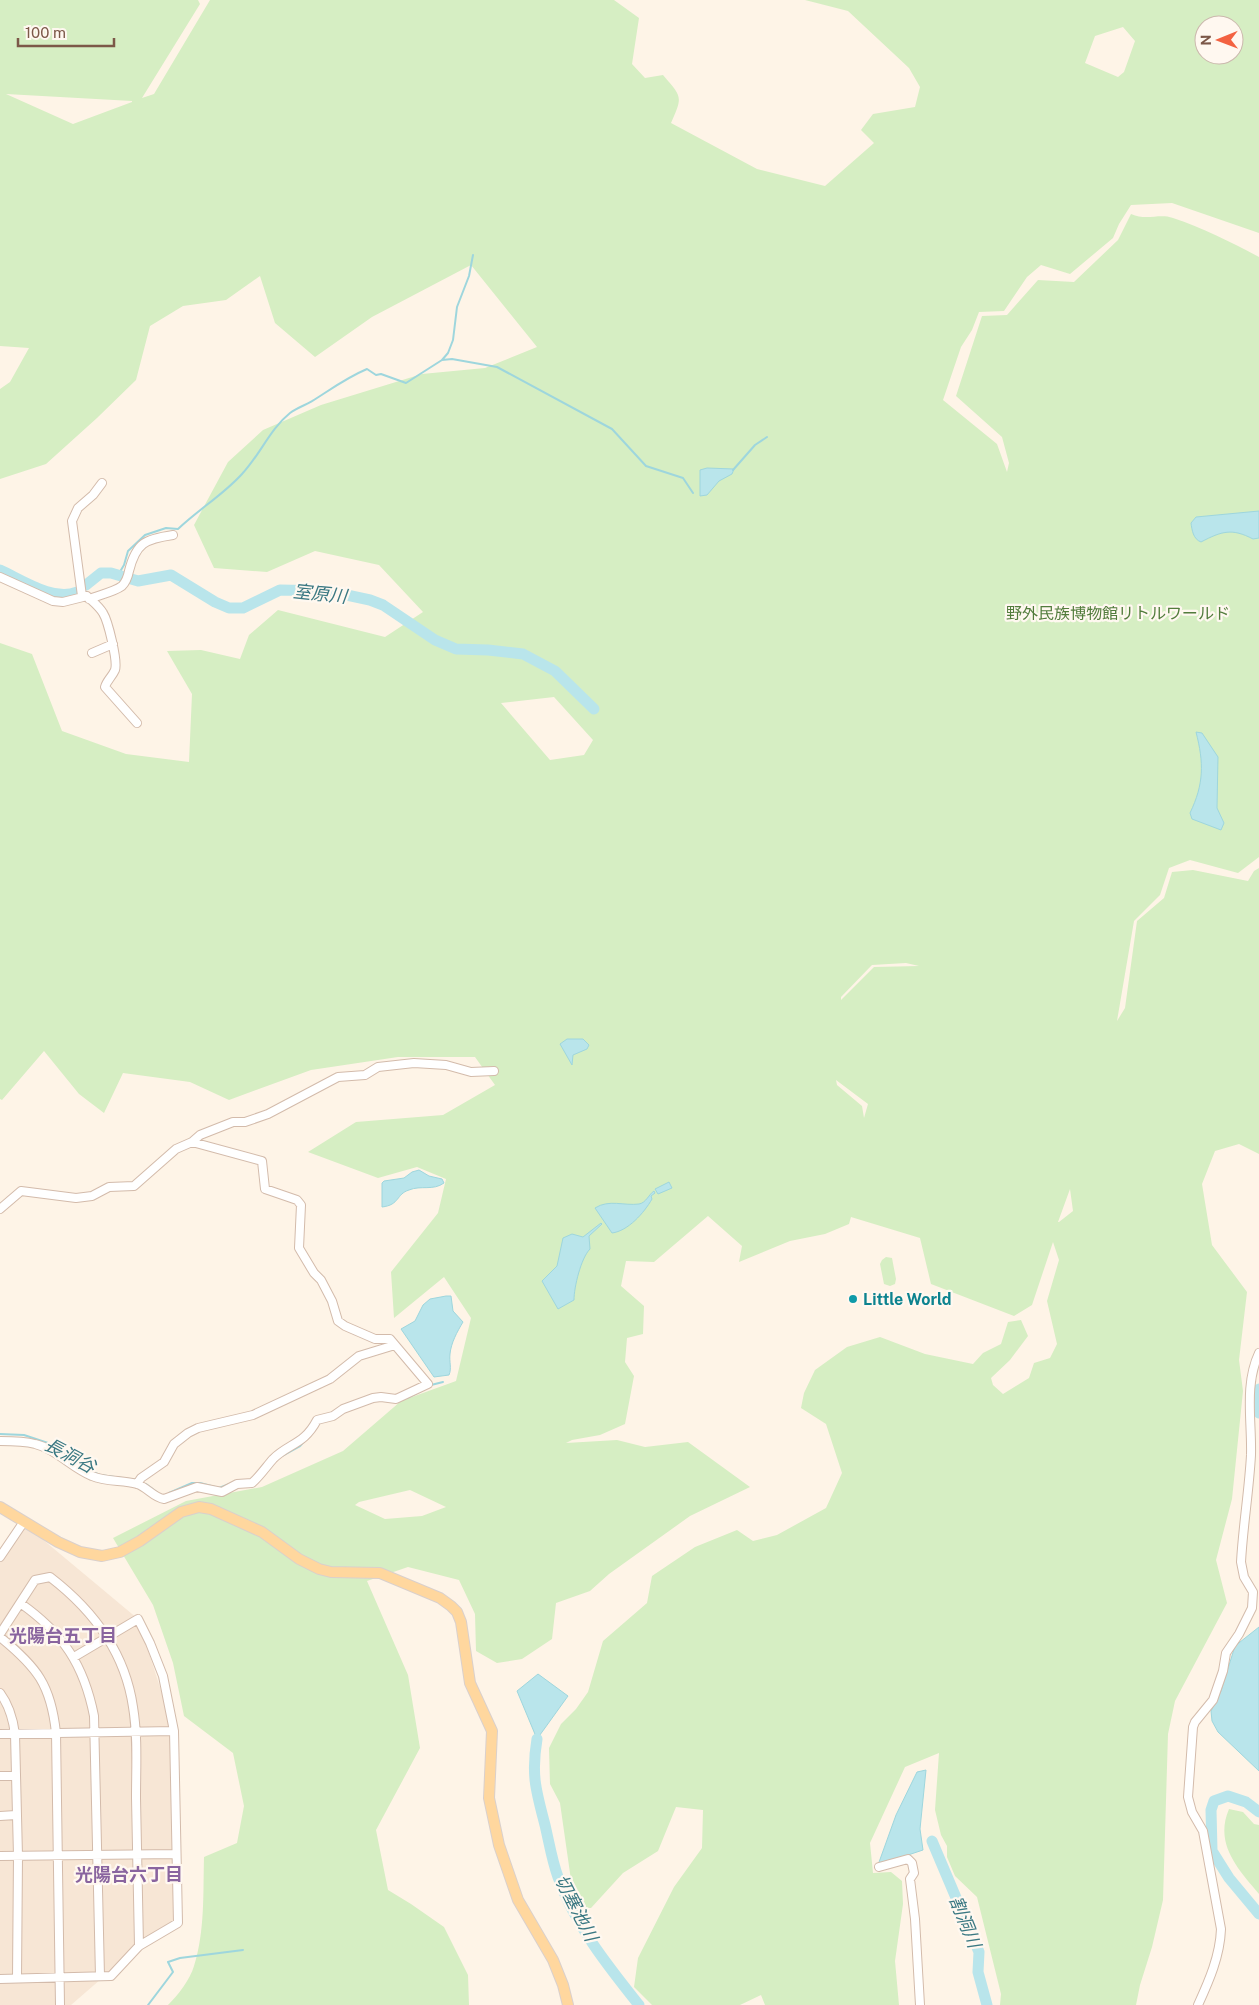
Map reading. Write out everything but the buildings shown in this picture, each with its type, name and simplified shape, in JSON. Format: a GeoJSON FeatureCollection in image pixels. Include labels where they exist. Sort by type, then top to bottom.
{"type":"FeatureCollection","features":[{"type":"Feature","properties":{"kind":"main road"},"geometry":{"type":"LineString","coordinates":[[0,1507],[23,1523],[80,1552],[102,1556],[120,1552],[140,1541],[181,1512],[204,1508],[218,1511],[262,1532],[295,1557],[322,1570],[380,1573],[440,1598],[451,1606],[459,1616],[470,1683],[492,1731],[489,1798],[500,1845],[518,1900],[553,1960],[563,1985],[568,2005]]}},
{"type":"Feature","properties":{"kind":"street"},"geometry":{"type":"LineString","coordinates":[[102,483],[93,495],[78,508],[72,521],[86,597],[104,614],[116,658],[115,670],[106,682],[106,687],[137,723]]}},
{"type":"Feature","properties":{"kind":"street"},"geometry":{"type":"LineString","coordinates":[[0,576],[54,601],[64,602],[86,597],[122,586],[127,578],[133,555],[137,549],[144,543],[159,537],[173,535]]}},
{"type":"Feature","properties":{"kind":"street"},"geometry":{"type":"LineString","coordinates":[[92,653],[113,644]]}},
{"type":"Feature","properties":{"kind":"street"},"geometry":{"type":"LineString","coordinates":[[0,1209],[21,1191],[76,1198],[92,1196],[109,1187],[134,1186],[176,1149],[192,1142],[200,1135],[233,1122],[246,1122],[268,1114],[338,1077],[365,1075],[378,1067],[414,1063],[446,1065],[472,1072],[494,1071]]}},
{"type":"Feature","properties":{"kind":"street"},"geometry":{"type":"LineString","coordinates":[[0,1441],[35,1444],[46,1448],[94,1477],[139,1481],[159,1499],[164,1499],[197,1487],[222,1492],[237,1484],[252,1483],[273,1459],[298,1443],[312,1430],[317,1420],[332,1416],[343,1409],[373,1398],[396,1399],[428,1384],[390,1339],[375,1339],[345,1326],[338,1320],[328,1294],[299,1248],[302,1205],[297,1200],[264,1189],[262,1161],[192,1142]]}},
{"type":"Feature","properties":{"kind":"street"},"geometry":{"type":"LineString","coordinates":[[139,1481],[164,1462],[174,1444],[188,1433],[198,1428],[252,1415],[330,1379],[359,1356],[394,1345]]}},
{"type":"Feature","properties":{"kind":"street"},"geometry":{"type":"LineString","coordinates":[[1198,2005],[1216,1960],[1221,1929],[1203,1831],[1192,1812],[1188,1797],[1193,1727],[1213,1700],[1223,1671],[1226,1653],[1239,1634],[1252,1608],[1253,1592],[1244,1577],[1241,1562],[1251,1456],[1250,1392],[1252,1376],[1259,1353]]}},
{"type":"Feature","properties":{"kind":"street"},"geometry":{"type":"LineString","coordinates":[[0,1557],[23,1523]]}},
{"type":"Feature","properties":{"kind":"street"},"geometry":{"type":"LineString","coordinates":[[60,2005],[56,1733],[54,1717],[43,1683],[34,1669],[0,1635],[35,1580],[50,1577],[68,1591],[89,1612],[109,1637],[128,1683],[134,1710],[135,1732],[139,1946]]}},
{"type":"Feature","properties":{"kind":"street"},"geometry":{"type":"LineString","coordinates":[[20,1603],[34,1613],[62,1640],[74,1657],[89,1692],[95,1733],[100,1976]]}},
{"type":"Feature","properties":{"kind":"street"},"geometry":{"type":"LineString","coordinates":[[0,1979],[111,1976],[139,1946],[178,1923],[174,1731],[163,1676],[138,1619],[74,1657]]}},
{"type":"Feature","properties":{"kind":"street"},"geometry":{"type":"LineString","coordinates":[[0,1693],[13,1720],[15,1734],[18,1856],[17,1978]]}},
{"type":"Feature","properties":{"kind":"street"},"geometry":{"type":"LineString","coordinates":[[0,1734],[174,1731]]}},
{"type":"Feature","properties":{"kind":"street"},"geometry":{"type":"LineString","coordinates":[[0,1776],[15,1776]]}},
{"type":"Feature","properties":{"kind":"street"},"geometry":{"type":"LineString","coordinates":[[0,1816],[16,1815]]}},
{"type":"Feature","properties":{"kind":"street"},"geometry":{"type":"LineString","coordinates":[[0,1856],[176,1854]]}},
{"type":"Feature","properties":{"kind":"street"},"geometry":{"type":"LineString","coordinates":[[880,1867],[908,1859],[912,1863],[914,1873],[910,1879],[915,1919],[920,2005]]}},
{"type":"Feature","properties":{"kind":"shaded area"},"geometry":{"type":"Polygon","coordinates":[[[23,1523],[138,1619],[174,1731],[178,1923],[139,1946],[71,2005],[0,2005],[0,1558],[23,1523]]]}},
{"type":"Feature","properties":{"kind":"green space","name":"野外民族博物館リトルワールド"},"geometry":{"type":"Polygon","coordinates":[[[0,0],[198,0],[200,4],[142,98],[154,94],[210,0],[614,0],[639,18],[632,64],[645,78],[663,75],[679,97],[671,123],[757,169],[825,186],[874,143],[861,130],[873,114],[915,107],[920,87],[909,68],[848,11],[805,0],[1259,0],[1259,233],[1172,203],[1131,205],[1113,238],[1070,274],[1041,265],[1027,277],[1004,311],[979,312],[972,330],[961,347],[943,400],[997,444],[1007,472],[1009,463],[1002,437],[956,396],[982,316],[1007,315],[1038,280],[1074,282],[1118,240],[1131,214],[1142,217],[1163,216],[1173,218],[1195,226],[1259,257],[1259,857],[1238,873],[1190,860],[1169,868],[1160,895],[1134,921],[1117,1021],[1125,1008],[1137,921],[1164,898],[1172,872],[1193,870],[1248,881],[1254,871],[1259,868],[1259,1154],[1239,1144],[1215,1151],[1202,1184],[1212,1245],[1247,1292],[1239,1360],[1243,1391],[1232,1499],[1216,1560],[1227,1603],[1175,1701],[1168,1734],[1163,1900],[1136,2005],[1000,2005],[1001,1994],[977,1897],[955,1876],[947,1857],[947,1846],[941,1835],[935,1810],[939,1753],[905,1767],[870,1843],[873,1873],[891,1872],[902,1881],[903,1904],[895,1961],[899,2005],[765,2005],[761,1995],[740,2005],[652,2005],[634,1987],[638,1958],[674,1887],[702,1848],[703,1810],[676,1807],[658,1851],[623,1873],[591,1908],[575,1908],[560,1803],[550,1784],[549,1748],[561,1724],[576,1709],[588,1692],[603,1641],[647,1603],[652,1576],[695,1547],[737,1530],[753,1541],[777,1535],[826,1508],[842,1473],[826,1424],[801,1408],[804,1393],[815,1370],[847,1347],[880,1337],[925,1354],[973,1364],[983,1353],[1001,1344],[1008,1322],[1021,1320],[1028,1336],[1010,1360],[991,1378],[993,1385],[1003,1394],[1029,1378],[1034,1363],[1050,1358],[1057,1344],[1047,1301],[1059,1260],[1053,1242],[1032,1305],[1014,1316],[931,1284],[920,1238],[851,1217],[849,1224],[825,1234],[790,1241],[739,1262],[742,1246],[708,1216],[654,1262],[626,1261],[621,1286],[644,1306],[643,1334],[627,1338],[625,1362],[634,1376],[625,1424],[600,1435],[572,1440],[566,1443],[617,1440],[645,1447],[688,1442],[750,1487],[690,1516],[609,1574],[590,1591],[556,1603],[552,1639],[522,1659],[497,1663],[476,1651],[475,1614],[459,1580],[408,1567],[367,1581],[408,1675],[420,1748],[376,1830],[388,1890],[444,1927],[468,1975],[469,2005],[168,2005],[190,1977],[198,1953],[203,1912],[204,1857],[237,1843],[244,1806],[233,1753],[184,1716],[173,1663],[153,1605],[113,1538],[186,1501],[262,1487],[343,1451],[401,1401],[456,1381],[471,1318],[444,1277],[394,1318],[391,1272],[438,1213],[446,1179],[417,1167],[378,1178],[308,1152],[356,1122],[443,1115],[495,1085],[475,1057],[398,1057],[311,1070],[229,1100],[190,1082],[123,1073],[104,1113],[79,1094],[44,1051],[2,1100],[0,1099],[0,643],[32,654],[62,731],[126,754],[189,762],[192,694],[167,651],[201,650],[240,659],[249,635],[278,610],[385,637],[423,612],[379,565],[315,551],[267,572],[214,568],[194,525],[228,462],[263,430],[321,405],[422,374],[485,368],[537,347],[471,265],[372,317],[315,357],[275,323],[260,276],[226,300],[183,306],[150,326],[136,380],[46,464],[0,479],[0,389],[10,382],[29,348],[0,346],[0,0]],[[1123,27],[1095,36],[1085,63],[1118,77],[1124,72],[1135,41],[1123,27]],[[6,94],[73,124],[132,101],[6,94]],[[554,697],[501,703],[550,760],[584,755],[593,740],[554,697]],[[906,963],[872,965],[841,997],[841,1000],[874,967],[919,966],[906,963]],[[836,1080],[837,1085],[862,1106],[864,1118],[868,1104],[836,1080]],[[1070,1189],[1058,1222],[1073,1211],[1070,1189]],[[410,1490],[359,1502],[355,1505],[385,1519],[422,1516],[446,1507],[410,1490]]]}},
{"type":"Feature","properties":{"kind":"green space"},"geometry":{"type":"Polygon","coordinates":[[[886,1257],[892,1258],[896,1279],[895,1284],[890,1286],[884,1284],[880,1264],[886,1257]]]}},
{"type":"Feature","properties":{"kind":"green space"},"geometry":{"type":"Polygon","coordinates":[[[1229,1809],[1243,1812],[1254,1824],[1259,1825],[1259,1894],[1236,1865],[1226,1845],[1224,1834],[1225,1822],[1229,1809]]]}},
{"type":"Feature","properties":{"kind":"water"},"geometry":{"type":"Polygon","coordinates":[[[707,468],[734,469],[732,474],[719,481],[707,495],[700,496],[700,470],[707,468]]]}},
{"type":"Feature","properties":{"kind":"water"},"geometry":{"type":"Polygon","coordinates":[[[1259,511],[1259,538],[1253,539],[1239,533],[1227,532],[1215,535],[1201,542],[1193,534],[1191,523],[1196,517],[1259,511]]]}},
{"type":"Feature","properties":{"kind":"water"},"geometry":{"type":"Polygon","coordinates":[[[1196,732],[1202,733],[1218,757],[1217,808],[1224,823],[1221,830],[1192,819],[1190,813],[1198,792],[1201,773],[1196,732]]]}},
{"type":"Feature","properties":{"kind":"water"},"geometry":{"type":"Polygon","coordinates":[[[567,1039],[583,1039],[589,1045],[587,1049],[573,1055],[572,1065],[560,1044],[567,1039]]]}},
{"type":"Feature","properties":{"kind":"water"},"geometry":{"type":"Polygon","coordinates":[[[419,1170],[429,1176],[442,1179],[444,1183],[436,1187],[409,1190],[392,1204],[382,1207],[382,1183],[384,1181],[404,1178],[412,1172],[419,1170]]]}},
{"type":"Feature","properties":{"kind":"water"},"geometry":{"type":"Polygon","coordinates":[[[669,1182],[672,1188],[658,1194],[655,1189],[669,1182]]]}},
{"type":"Feature","properties":{"kind":"water"},"geometry":{"type":"Polygon","coordinates":[[[654,1191],[655,1193],[651,1196],[652,1199],[645,1210],[630,1225],[618,1232],[612,1233],[595,1208],[611,1203],[639,1204],[644,1202],[654,1191]]]}},
{"type":"Feature","properties":{"kind":"water"},"geometry":{"type":"Polygon","coordinates":[[[601,1223],[589,1236],[590,1249],[579,1273],[574,1300],[558,1309],[542,1281],[557,1266],[563,1238],[572,1234],[583,1237],[601,1223]]]}},
{"type":"Feature","properties":{"kind":"water"},"geometry":{"type":"Polygon","coordinates":[[[451,1296],[453,1311],[463,1322],[452,1346],[449,1375],[434,1377],[401,1329],[415,1321],[423,1305],[430,1299],[451,1296]]]}},
{"type":"Feature","properties":{"kind":"water"},"geometry":{"type":"Polygon","coordinates":[[[1259,1627],[1259,1771],[1218,1732],[1212,1721],[1211,1711],[1221,1691],[1235,1646],[1259,1627]]]}},
{"type":"Feature","properties":{"kind":"water"},"geometry":{"type":"Polygon","coordinates":[[[538,1674],[568,1696],[537,1739],[517,1691],[538,1674]]]}},
{"type":"Feature","properties":{"kind":"water"},"geometry":{"type":"Polygon","coordinates":[[[926,1770],[920,1829],[923,1850],[878,1865],[896,1815],[917,1772],[926,1770]]]}},
{"type":"Feature","properties":{"kind":"waterway"},"geometry":{"type":"LineString","coordinates":[[442,360],[448,353],[453,340],[457,307],[469,276],[473,255]]}},
{"type":"Feature","properties":{"kind":"waterway"},"geometry":{"type":"LineString","coordinates":[[118,575],[124,565],[128,551],[145,535],[166,528],[178,529],[235,482],[283,419],[290,413],[367,369],[376,375],[381,374],[406,383],[442,360],[452,359],[497,367],[612,429],[646,466],[683,478],[693,493]]}},
{"type":"Feature","properties":{"kind":"waterway"},"geometry":{"type":"LineString","coordinates":[[733,470],[755,445],[767,437]]}},
{"type":"Feature","properties":{"kind":"waterway","name":"室原川"},"geometry":{"type":"LineString","coordinates":[[0,570],[48,592],[58,594],[77,592]]}},
{"type":"Feature","properties":{"kind":"waterway","name":"室原川"},"geometry":{"type":"LineString","coordinates":[[86,585],[101,573],[111,573],[138,581],[171,575],[215,602],[229,608],[243,608],[280,590],[328,591],[370,600],[383,605],[435,640],[456,649],[523,654],[555,671],[594,709]]}},
{"type":"Feature","properties":{"kind":"waterway","name":"長洞谷"},"geometry":{"type":"LineString","coordinates":[[431,1385],[443,1382]]}},
{"type":"Feature","properties":{"kind":"waterway"},"geometry":{"type":"LineString","coordinates":[[1259,1389],[1256,1396],[1259,1413]]}},
{"type":"Feature","properties":{"kind":"waterway","name":"長洞谷"},"geometry":{"type":"LineString","coordinates":[[407,1398],[421,1391]]}},
{"type":"Feature","properties":{"kind":"waterway","name":"長洞谷"},"geometry":{"type":"LineString","coordinates":[[280,1457],[300,1446],[315,1429]]}},
{"type":"Feature","properties":{"kind":"waterway","name":"長洞谷"},"geometry":{"type":"LineString","coordinates":[[0,1434],[24,1435],[48,1443],[100,1475],[137,1480]]}},
{"type":"Feature","properties":{"kind":"waterway","name":"長洞谷"},"geometry":{"type":"LineString","coordinates":[[169,1493],[192,1483],[219,1488],[237,1481]]}},
{"type":"Feature","properties":{"kind":"waterway","name":"長洞谷"},"geometry":{"type":"LineString","coordinates":[[146,1484],[158,1493]]}},
{"type":"Feature","properties":{"kind":"waterway","name":"切塞池川"},"geometry":{"type":"LineString","coordinates":[[537,1739],[534,1763],[535,1783],[558,1877],[573,1912],[593,1944],[639,2005]]}},
{"type":"Feature","properties":{"kind":"waterway"},"geometry":{"type":"LineString","coordinates":[[1259,1812],[1246,1802],[1228,1796],[1214,1801],[1211,1810],[1212,1851],[1229,1878],[1259,1914]]}},
{"type":"Feature","properties":{"kind":"waterway","name":"割洞川"},"geometry":{"type":"LineString","coordinates":[[932,1841],[979,1952],[978,1972],[987,2005]]}},
{"type":"Feature","properties":{"kind":"waterway"},"geometry":{"type":"LineString","coordinates":[[148,2005],[173,1972],[168,1962],[180,1958],[243,1950]]}},
{"type":"Feature","properties":{"kind":"place","name":"Little World"},"geometry":{"type":"Point","coordinates":[853,1299]}},
{"type":"Feature","properties":{"kind":"district","name":"光陽台五丁目"},"geometry":{"type":"Point","coordinates":[63,1636]}},
{"type":"Feature","properties":{"kind":"district","name":"光陽台六丁目"},"geometry":{"type":"Point","coordinates":[129,1875]}}]}
